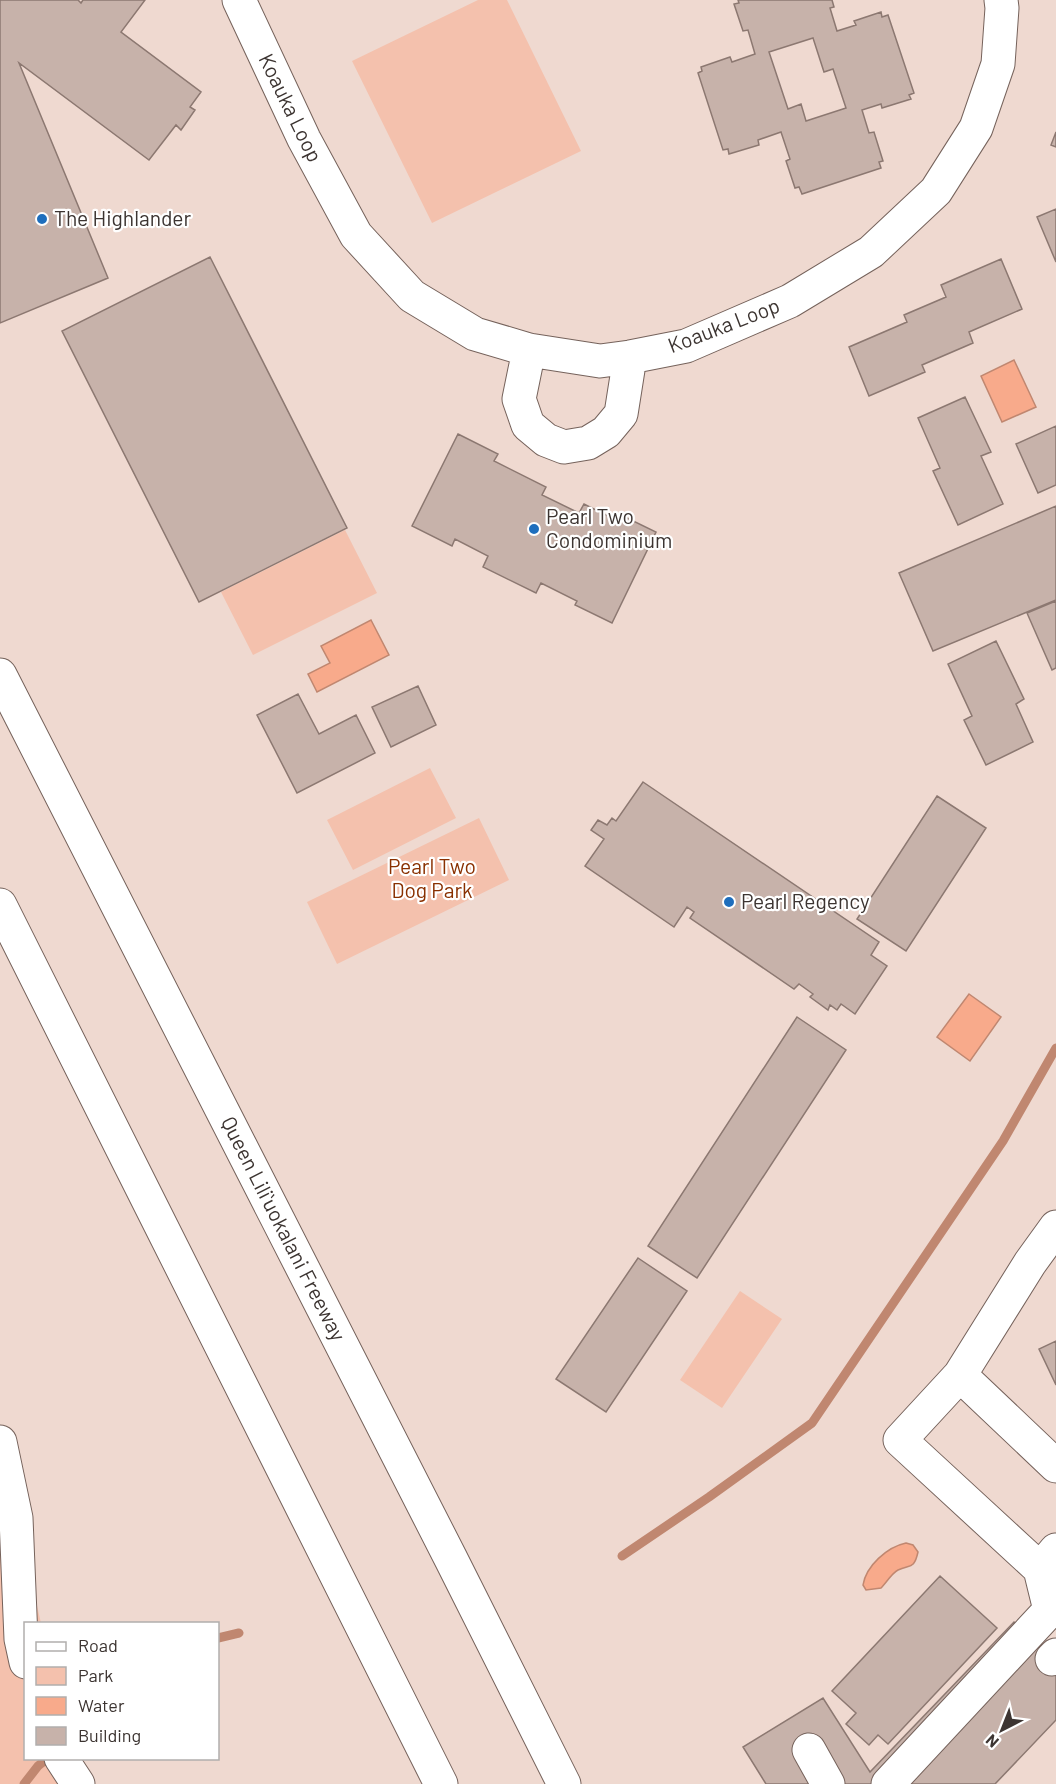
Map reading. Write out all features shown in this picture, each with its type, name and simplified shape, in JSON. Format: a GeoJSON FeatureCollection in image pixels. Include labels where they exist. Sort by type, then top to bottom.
{"type":"FeatureCollection","features":[{"type":"Feature","properties":{"kind":"main road","name":"Koauka Loop"},"geometry":{"type":"LineString","coordinates":[[239,0],[304,139],[356,236],[412,296],[475,334],[529,350],[600,361],[686,346],[790,301],[871,252],[936,190],[976,128],[998,64],[1001,0]]}},
{"type":"Feature","properties":{"kind":"main road"},"geometry":{"type":"LineString","coordinates":[[529,350],[519,399],[528,425],[546,440],[564,447],[588,443],[606,432],[621,414],[630,357]]}},
{"type":"Feature","properties":{"kind":"main road","name":"Queen Liliʻuokalani Freeway"},"geometry":{"type":"LineString","coordinates":[[0,675],[564,1784]]}},
{"type":"Feature","properties":{"kind":"main road"},"geometry":{"type":"LineString","coordinates":[[0,905],[441,1784]]}},
{"type":"Feature","properties":{"kind":"main road"},"geometry":{"type":"LineString","coordinates":[[888,1784],[1053,1617],[1048,1559],[900,1440],[960,1375],[1030,1263],[1056,1227]]}},
{"type":"Feature","properties":{"kind":"main road"},"geometry":{"type":"LineString","coordinates":[[960,1375],[1056,1466]]}},
{"type":"Feature","properties":{"kind":"main road"},"geometry":{"type":"LineString","coordinates":[[0,1442],[16,1518],[21,1639],[24,1653]]}},
{"type":"Feature","properties":{"kind":"main road"},"geometry":{"type":"LineString","coordinates":[[809,1750],[828,1784]]}},
{"type":"Feature","properties":{"kind":"main road"},"geometry":{"type":"LineString","coordinates":[[62,1760],[78,1784]]}},
{"type":"Feature","properties":{"kind":"green space"},"geometry":{"type":"Polygon","coordinates":[[[478,0],[507,0],[581,151],[432,223],[352,61],[478,0]]]}},
{"type":"Feature","properties":{"kind":"green space"},"geometry":{"type":"Polygon","coordinates":[[[345,530],[377,593],[253,655],[221,592],[345,530]]]}},
{"type":"Feature","properties":{"kind":"green space"},"geometry":{"type":"Polygon","coordinates":[[[430,768],[456,818],[353,870],[327,820],[430,768]]]}},
{"type":"Feature","properties":{"kind":"green space","name":"Pearl Two Dog Park"},"geometry":{"type":"Polygon","coordinates":[[[479,818],[509,880],[337,964],[307,902],[479,818]]]}},
{"type":"Feature","properties":{"kind":"green space"},"geometry":{"type":"Polygon","coordinates":[[[740,1291],[782,1319],[722,1408],[680,1380],[740,1291]]]}},
{"type":"Feature","properties":{"kind":"green space"},"geometry":{"type":"Polygon","coordinates":[[[0,1445],[41,1622],[24,1622],[24,1760],[72,1760],[88,1784],[0,1784],[0,1445]]]}},
{"type":"Feature","properties":{"kind":"water"},"geometry":{"type":"Polygon","coordinates":[[[1014,360],[1036,407],[1002,422],[981,376],[1014,360]]]}},
{"type":"Feature","properties":{"kind":"water"},"geometry":{"type":"Polygon","coordinates":[[[371,620],[389,655],[317,692],[308,674],[330,663],[321,646],[371,620]]]}},
{"type":"Feature","properties":{"kind":"water"},"geometry":{"type":"Polygon","coordinates":[[[969,994],[1001,1017],[970,1061],[937,1037],[969,994]]]}},
{"type":"Feature","properties":{"kind":"water"},"geometry":{"type":"Polygon","coordinates":[[[906,1543],[913,1545],[918,1552],[913,1564],[896,1571],[881,1588],[866,1590],[863,1585],[873,1564],[885,1553],[906,1543]]]}},
{"type":"Feature","properties":{"kind":"building","name":"The Highlander"},"geometry":{"type":"Polygon","coordinates":[[[0,0],[78,0],[81,3],[83,0],[145,0],[121,32],[201,92],[190,107],[195,110],[181,130],[176,125],[149,160],[19,63],[108,278],[0,323],[0,0]]]}},
{"type":"Feature","properties":{"kind":"building"},"geometry":{"type":"Polygon","coordinates":[[[738,0],[832,0],[834,7],[830,8],[837,31],[856,25],[854,21],[881,12],[882,17],[888,15],[914,93],[909,95],[911,99],[882,108],[881,104],[862,110],[869,133],[874,132],[883,161],[879,162],[881,168],[802,194],[799,187],[795,188],[786,161],[790,159],[781,132],[758,140],[759,145],[729,154],[728,149],[723,150],[698,73],[702,71],[701,67],[730,57],[732,62],[755,54],[748,30],[743,31],[734,4],[739,3],[738,0]],[[813,38],[769,52],[788,109],[801,104],[806,121],[846,108],[833,69],[824,72],[813,38]]]}},
{"type":"Feature","properties":{"kind":"building"},"geometry":{"type":"Polygon","coordinates":[[[1056,132],[1056,147],[1051,145],[1056,132]]]}},
{"type":"Feature","properties":{"kind":"building"},"geometry":{"type":"Polygon","coordinates":[[[1056,209],[1056,262],[1037,217],[1056,209]]]}},
{"type":"Feature","properties":{"kind":"building"},"geometry":{"type":"Polygon","coordinates":[[[210,257],[347,528],[199,602],[62,331],[210,257]]]}},
{"type":"Feature","properties":{"kind":"building"},"geometry":{"type":"Polygon","coordinates":[[[1001,259],[1022,309],[969,332],[973,343],[922,365],[925,372],[869,396],[849,347],[907,322],[904,315],[946,297],[941,285],[1001,259]]]}},
{"type":"Feature","properties":{"kind":"building"},"geometry":{"type":"Polygon","coordinates":[[[965,397],[991,452],[981,456],[1003,504],[958,525],[933,471],[940,468],[918,418],[965,397]]]}},
{"type":"Feature","properties":{"kind":"building"},"geometry":{"type":"Polygon","coordinates":[[[1056,426],[1056,485],[1038,493],[1016,444],[1056,426]]]}},
{"type":"Feature","properties":{"kind":"building","name":"Pearl Two Condominium"},"geometry":{"type":"Polygon","coordinates":[[[458,434],[498,454],[494,461],[546,487],[542,495],[579,513],[584,504],[618,521],[621,515],[656,532],[612,623],[575,605],[577,601],[541,583],[536,593],[483,567],[488,556],[455,539],[452,546],[412,526],[458,434]]]}},
{"type":"Feature","properties":{"kind":"building"},"geometry":{"type":"Polygon","coordinates":[[[1056,506],[1056,600],[933,651],[899,573],[1056,506]]]}},
{"type":"Feature","properties":{"kind":"building"},"geometry":{"type":"Polygon","coordinates":[[[1056,601],[1056,668],[1052,670],[1027,613],[1056,601]]]}},
{"type":"Feature","properties":{"kind":"building"},"geometry":{"type":"Polygon","coordinates":[[[996,641],[1024,699],[1016,704],[1033,742],[986,765],[964,720],[972,716],[948,664],[996,641]]]}},
{"type":"Feature","properties":{"kind":"building"},"geometry":{"type":"Polygon","coordinates":[[[418,686],[436,725],[391,747],[372,707],[418,686]]]}},
{"type":"Feature","properties":{"kind":"building"},"geometry":{"type":"Polygon","coordinates":[[[298,694],[319,734],[356,715],[375,753],[297,793],[257,715],[298,694]]]}},
{"type":"Feature","properties":{"kind":"building","name":"Pearl Regency"},"geometry":{"type":"Polygon","coordinates":[[[643,782],[879,942],[871,955],[887,966],[855,1014],[841,1004],[837,1010],[830,1005],[828,1010],[810,997],[813,994],[799,984],[794,989],[690,918],[694,912],[687,907],[674,927],[585,866],[604,839],[591,830],[598,820],[607,825],[612,818],[616,821],[643,782]]]}},
{"type":"Feature","properties":{"kind":"building"},"geometry":{"type":"Polygon","coordinates":[[[937,796],[986,828],[906,951],[857,919],[937,796]]]}},
{"type":"Feature","properties":{"kind":"building"},"geometry":{"type":"Polygon","coordinates":[[[797,1017],[846,1050],[697,1278],[648,1246],[797,1017]]]}},
{"type":"Feature","properties":{"kind":"building"},"geometry":{"type":"Polygon","coordinates":[[[638,1258],[687,1291],[606,1412],[556,1379],[638,1258]]]}},
{"type":"Feature","properties":{"kind":"building"},"geometry":{"type":"Polygon","coordinates":[[[1056,1341],[1056,1385],[1039,1349],[1056,1341]]]}},
{"type":"Feature","properties":{"kind":"building"},"geometry":{"type":"Polygon","coordinates":[[[940,1576],[997,1628],[888,1744],[878,1735],[869,1745],[846,1724],[856,1713],[832,1691],[940,1576]]]}},
{"type":"Feature","properties":{"kind":"building"},"geometry":{"type":"Polygon","coordinates":[[[1014,1622],[1056,1663],[1056,1720],[995,1784],[766,1784],[743,1747],[823,1698],[870,1772],[1014,1622]]]}},
{"type":"Feature","properties":{"kind":"waterway"},"geometry":{"type":"LineString","coordinates":[[622,1556],[812,1423],[1003,1141],[1056,1048]]}},
{"type":"Feature","properties":{"kind":"waterway"},"geometry":{"type":"LineString","coordinates":[[219,1638],[239,1633]]}},
{"type":"Feature","properties":{"kind":"waterway"},"geometry":{"type":"LineString","coordinates":[[24,1784],[46,1760]]}},
{"type":"Feature","properties":{"kind":"place","name":"The Highlander"},"geometry":{"type":"Point","coordinates":[42,219]}},
{"type":"Feature","properties":{"kind":"place","name":"Pearl Two Condominium"},"geometry":{"type":"Point","coordinates":[534,529]}},
{"type":"Feature","properties":{"kind":"place","name":"Pearl Regency"},"geometry":{"type":"Point","coordinates":[729,902]}}]}
